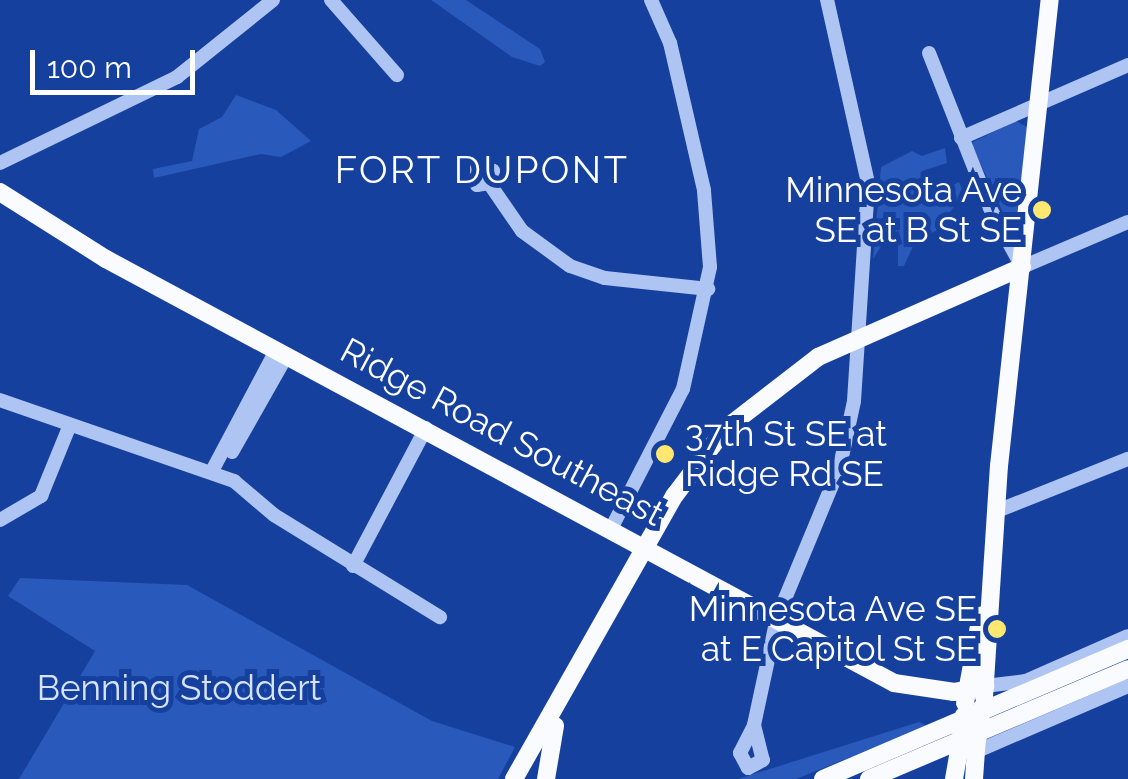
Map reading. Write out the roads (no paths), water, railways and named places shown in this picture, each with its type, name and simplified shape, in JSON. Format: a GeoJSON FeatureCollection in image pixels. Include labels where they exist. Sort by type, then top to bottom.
{"type":"FeatureCollection","features":[{"type":"Feature","properties":{"kind":"main road"},"geometry":{"type":"LineString","coordinates":[[954,779],[970,752],[985,686],[987,606],[996,512],[1053,0]]}},
{"type":"Feature","properties":{"kind":"main road","name":"Ridge Road Southeast"},"geometry":{"type":"LineString","coordinates":[[0,192],[106,259],[646,545],[894,683],[966,692],[985,686]]}},
{"type":"Feature","properties":{"kind":"main road"},"geometry":{"type":"LineString","coordinates":[[514,779],[570,686],[646,545],[696,464],[734,420],[794,372],[855,338],[1024,266]]}},
{"type":"Feature","properties":{"kind":"main road"},"geometry":{"type":"LineString","coordinates":[[974,779],[964,715],[987,606]]}},
{"type":"Feature","properties":{"kind":"main road"},"geometry":{"type":"LineString","coordinates":[[823,779],[1128,649]]}},
{"type":"Feature","properties":{"kind":"main road"},"geometry":{"type":"LineString","coordinates":[[868,779],[1128,669]]}},
{"type":"Feature","properties":{"kind":"main road"},"geometry":{"type":"LineString","coordinates":[[546,779],[545,758],[570,686]]}},
{"type":"Feature","properties":{"kind":"main road"},"geometry":{"type":"LineString","coordinates":[[880,779],[938,750]]}},
{"type":"Feature","properties":{"kind":"street"},"geometry":{"type":"LineString","coordinates":[[0,163],[177,77],[272,0]]}},
{"type":"Feature","properties":{"kind":"street"},"geometry":{"type":"LineString","coordinates":[[332,0],[397,75]]}},
{"type":"Feature","properties":{"kind":"street"},"geometry":{"type":"LineString","coordinates":[[612,527],[684,390],[708,290],[704,190],[670,43],[651,0]]}},
{"type":"Feature","properties":{"kind":"street"},"geometry":{"type":"LineString","coordinates":[[754,725],[777,618],[847,442],[868,183],[827,0]]}},
{"type":"Feature","properties":{"kind":"street"},"geometry":{"type":"LineString","coordinates":[[929,53],[961,138],[1024,266],[1128,222]]}},
{"type":"Feature","properties":{"kind":"street"},"geometry":{"type":"LineString","coordinates":[[961,138],[1128,65]]}},
{"type":"Feature","properties":{"kind":"street"},"geometry":{"type":"LineString","coordinates":[[489,183],[531,240],[570,266],[605,278],[708,290]]}},
{"type":"Feature","properties":{"kind":"street"},"geometry":{"type":"LineString","coordinates":[[216,473],[282,352]]}},
{"type":"Feature","properties":{"kind":"street"},"geometry":{"type":"LineString","coordinates":[[0,400],[155,459],[216,473],[353,566],[440,617]]}},
{"type":"Feature","properties":{"kind":"street"},"geometry":{"type":"LineString","coordinates":[[0,520],[41,496],[70,424]]}},
{"type":"Feature","properties":{"kind":"street"},"geometry":{"type":"LineString","coordinates":[[353,566],[426,428]]}},
{"type":"Feature","properties":{"kind":"street"},"geometry":{"type":"LineString","coordinates":[[996,512],[1128,459]]}},
{"type":"Feature","properties":{"kind":"street"},"geometry":{"type":"LineString","coordinates":[[985,686],[1026,681],[1128,636]]}},
{"type":"Feature","properties":{"kind":"street"},"geometry":{"type":"LineString","coordinates":[[970,752],[1128,686]]}},
{"type":"Feature","properties":{"kind":"place","name":"Minnesota Ave SE at B St SE"},"geometry":{"type":"Point","coordinates":[1042,210]}},
{"type":"Feature","properties":{"kind":"place","name":"37th St SE at Ridge Rd SE"},"geometry":{"type":"Point","coordinates":[665,454]}},
{"type":"Feature","properties":{"kind":"place","name":"Minnesota Ave SE at E Capitol St SE"},"geometry":{"type":"Point","coordinates":[997,629]}},
{"type":"Feature","properties":{"kind":"district","name":"FORT DUPONT"},"geometry":{"type":"Point","coordinates":[482,170]}},
{"type":"Feature","properties":{"kind":"park label","name":"Benning Stoddert"},"geometry":{"type":"Point","coordinates":[179,688]}}]}
